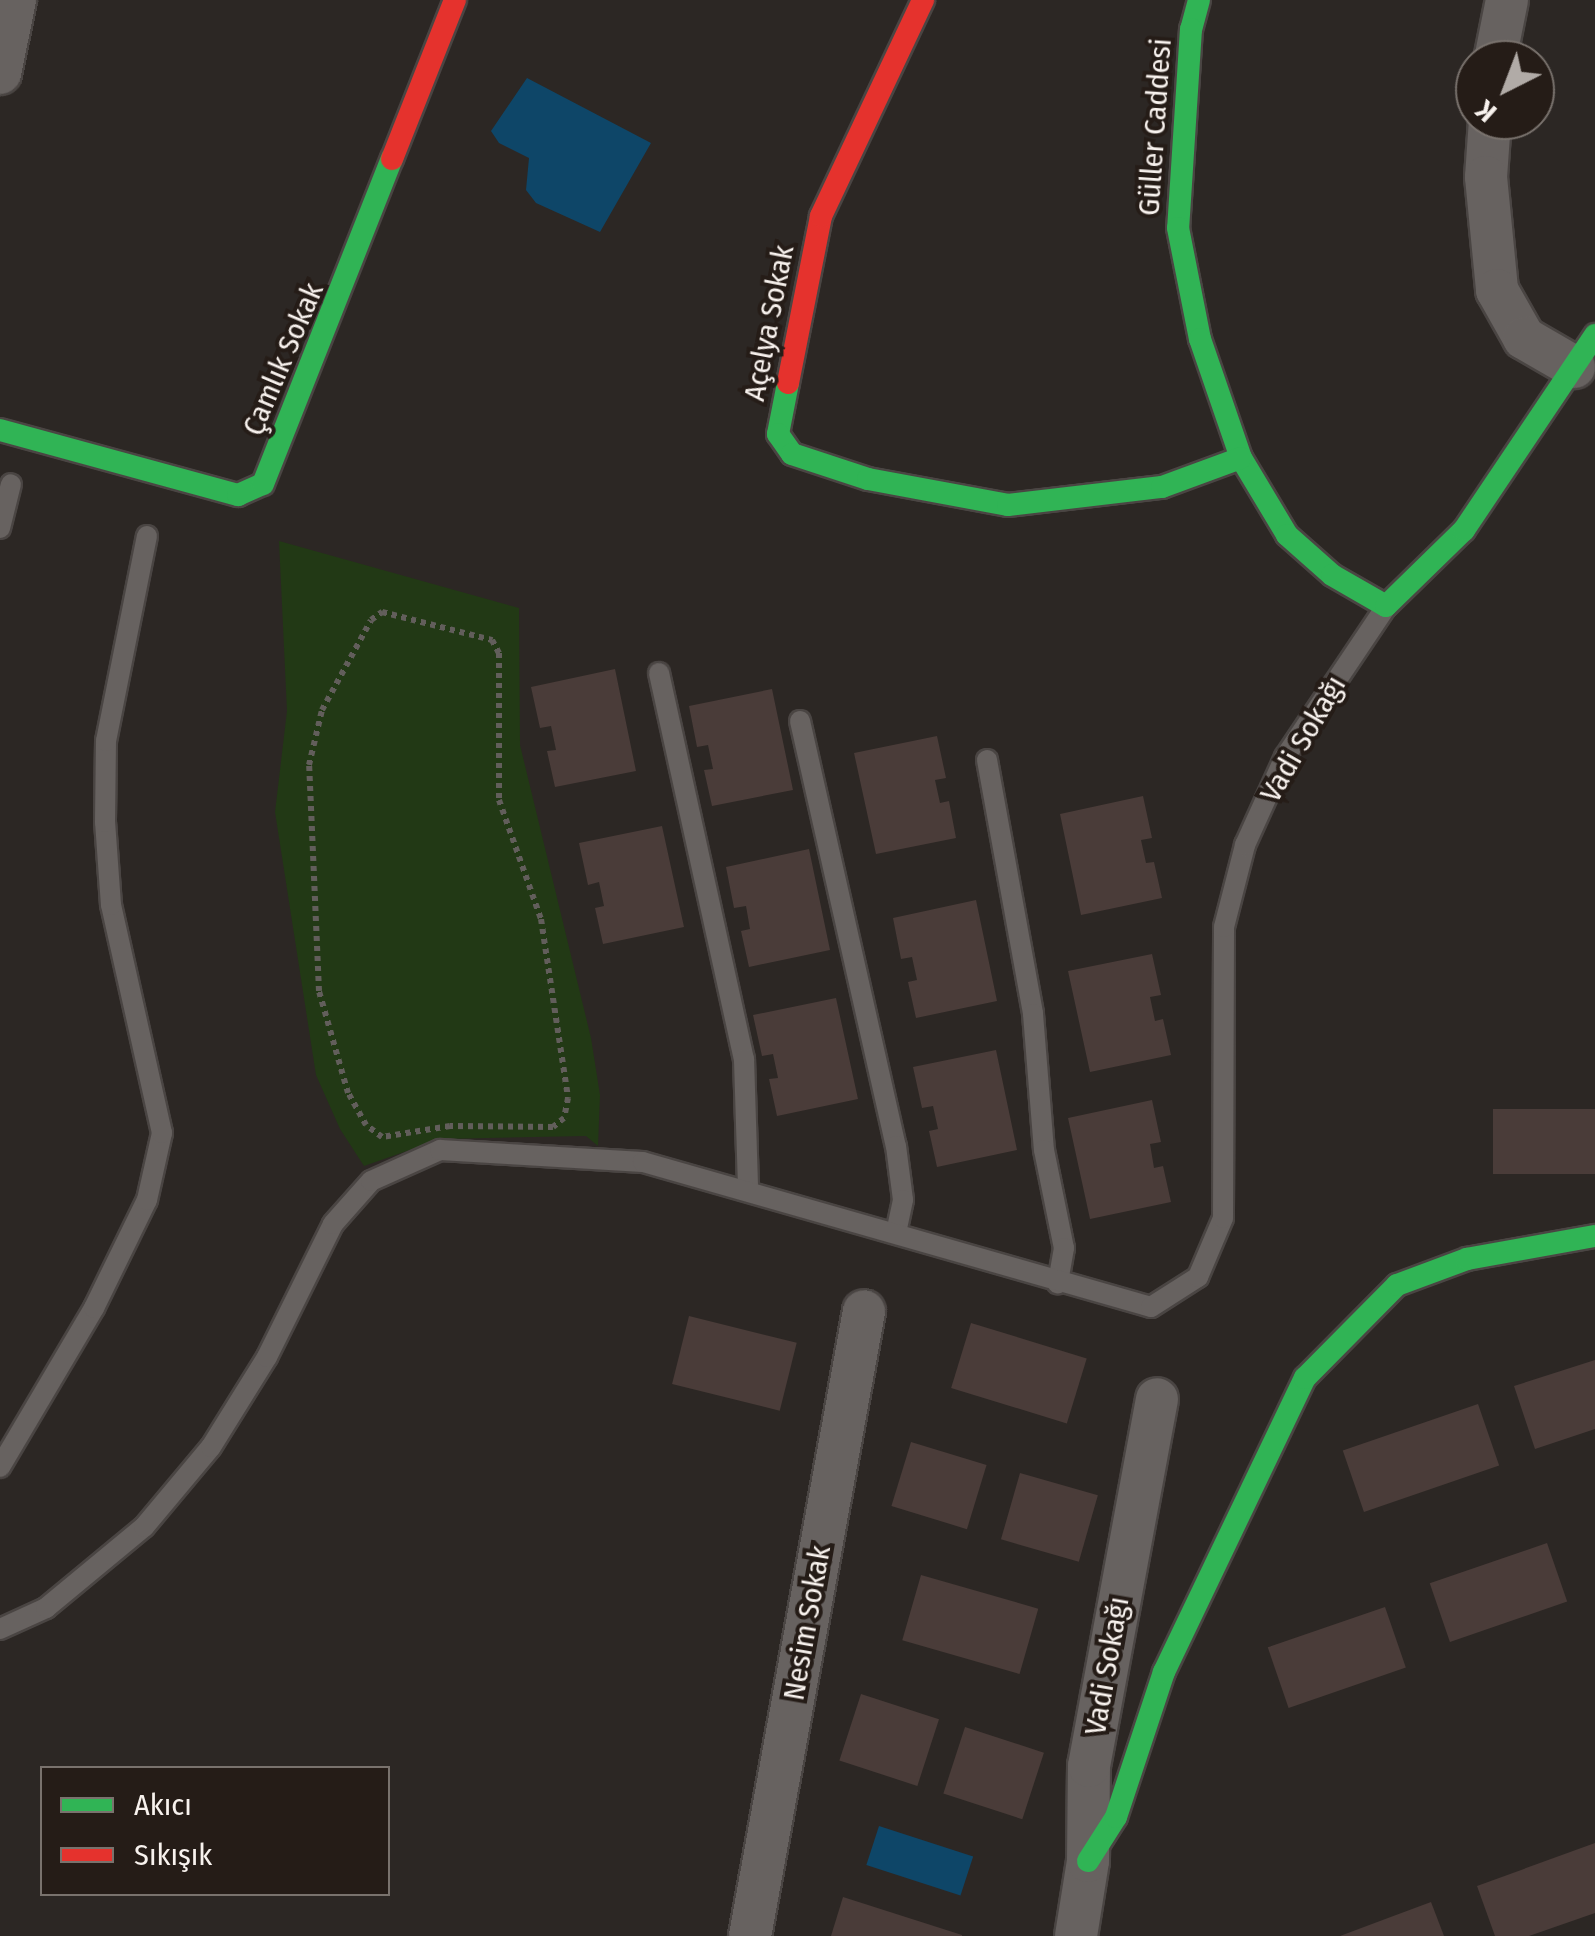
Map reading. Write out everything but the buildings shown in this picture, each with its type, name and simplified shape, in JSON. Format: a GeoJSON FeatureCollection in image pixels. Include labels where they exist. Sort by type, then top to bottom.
{"type":"FeatureCollection","features":[{"type":"Feature","properties":{"kind":"street"},"geometry":{"type":"LineString","coordinates":[[0,72],[15,0]]}},
{"type":"Feature","properties":{"kind":"street","name":"Çamlık Sokak"},"geometry":{"type":"LineString","coordinates":[[0,430],[238,496],[263,484],[454,0]]}},
{"type":"Feature","properties":{"kind":"street","name":"Açelya Sokak"},"geometry":{"type":"LineString","coordinates":[[924,0],[820,216],[778,434],[792,454],[868,479],[1008,504],[1162,487],[1241,458]]}},
{"type":"Feature","properties":{"kind":"street","name":"Güller Caddesi"},"geometry":{"type":"LineString","coordinates":[[1199,0],[1191,28],[1178,228],[1200,340],[1241,458],[1287,535],[1332,576],[1386,606]]}},
{"type":"Feature","properties":{"kind":"street"},"geometry":{"type":"LineString","coordinates":[[1499,40],[1507,0]]}},
{"type":"Feature","properties":{"kind":"street"},"geometry":{"type":"LineString","coordinates":[[1489,140],[1486,177],[1497,290],[1524,338],[1584,351]]}},
{"type":"Feature","properties":{"kind":"street","name":"Vadi Sokağı"},"geometry":{"type":"LineString","coordinates":[[1386,606],[1464,530],[1584,351]]}},
{"type":"Feature","properties":{"kind":"street"},"geometry":{"type":"LineString","coordinates":[[1088,1860],[1116,1817],[1164,1672],[1305,1378],[1397,1285],[1467,1260],[1595,1236]]}},
{"type":"Feature","properties":{"kind":"street","name":"Nesim Sokak"},"geometry":{"type":"LineString","coordinates":[[750,1936],[864,1311]]}},
{"type":"Feature","properties":{"kind":"street","name":"Vadi Sokağı"},"geometry":{"type":"LineString","coordinates":[[1076,1936],[1088,1860],[1089,1766],[1157,1398]]}},
{"type":"Feature","properties":{"kind":"lane"},"geometry":{"type":"LineString","coordinates":[[0,528],[10,484]]}},
{"type":"Feature","properties":{"kind":"lane"},"geometry":{"type":"LineString","coordinates":[[0,1467],[94,1308],[147,1200],[162,1133],[111,905],[105,822],[106,741],[147,536]]}},
{"type":"Feature","properties":{"kind":"lane","name":"Vadi Sokağı"},"geometry":{"type":"LineString","coordinates":[[1058,1283],[1151,1306],[1198,1277],[1223,1218],[1224,927],[1245,845],[1285,757],[1386,606]]}},
{"type":"Feature","properties":{"kind":"lane"},"geometry":{"type":"LineString","coordinates":[[658,673],[744,1059],[748,1189]]}},
{"type":"Feature","properties":{"kind":"lane"},"geometry":{"type":"LineString","coordinates":[[800,721],[896,1146],[903,1200],[896,1232]]}},
{"type":"Feature","properties":{"kind":"lane"},"geometry":{"type":"LineString","coordinates":[[0,1629],[46,1608],[144,1527],[211,1447],[267,1357],[333,1224],[372,1181],[440,1150],[643,1162],[896,1232],[1058,1283],[1064,1248],[1044,1150],[1033,1014],[987,760]]}},
{"type":"Feature","properties":{"kind":"path"},"geometry":{"type":"LineString","coordinates":[[382,612],[492,640],[500,653],[500,800],[541,919],[568,1098],[564,1118],[553,1127],[450,1126],[382,1138],[366,1126],[348,1093],[318,991],[308,764],[322,710],[371,620],[382,612]]}},
{"type":"Feature","properties":{"kind":"green space"},"geometry":{"type":"Polygon","coordinates":[[[279,541],[519,608],[520,745],[591,1038],[600,1095],[598,1146],[586,1136],[441,1139],[364,1166],[340,1129],[316,1075],[275,812],[287,711],[279,541]]]}},
{"type":"Feature","properties":{"kind":"water"},"geometry":{"type":"Polygon","coordinates":[[[527,78],[651,143],[600,232],[536,203],[526,190],[529,158],[499,143],[491,131],[527,78]]]}},
{"type":"Feature","properties":{"kind":"water"},"geometry":{"type":"Polygon","coordinates":[[[879,1826],[973,1857],[960,1896],[866,1865],[879,1826]]]}},
{"type":"Feature","properties":{"kind":"traffic: fast"},"geometry":{"type":"LineString","coordinates":[[1199,0],[1191,29],[1178,228],[1200,339],[1241,458],[1287,535],[1332,575],[1386,606],[1464,530],[1595,335]]}},
{"type":"Feature","properties":{"kind":"traffic: fast"},"geometry":{"type":"LineString","coordinates":[[0,430],[238,495],[263,484],[392,159]]}},
{"type":"Feature","properties":{"kind":"traffic: fast"},"geometry":{"type":"LineString","coordinates":[[788,383],[778,434],[792,454],[868,479],[1008,505],[1162,487],[1241,458]]}},
{"type":"Feature","properties":{"kind":"traffic: fast"},"geometry":{"type":"LineString","coordinates":[[1088,1861],[1116,1817],[1164,1672],[1305,1378],[1397,1285],[1467,1259],[1595,1236]]}},
{"type":"Feature","properties":{"kind":"traffic: jam"},"geometry":{"type":"LineString","coordinates":[[392,159],[455,0]]}},
{"type":"Feature","properties":{"kind":"traffic: jam"},"geometry":{"type":"LineString","coordinates":[[788,383],[821,216],[923,0]]}}]}
